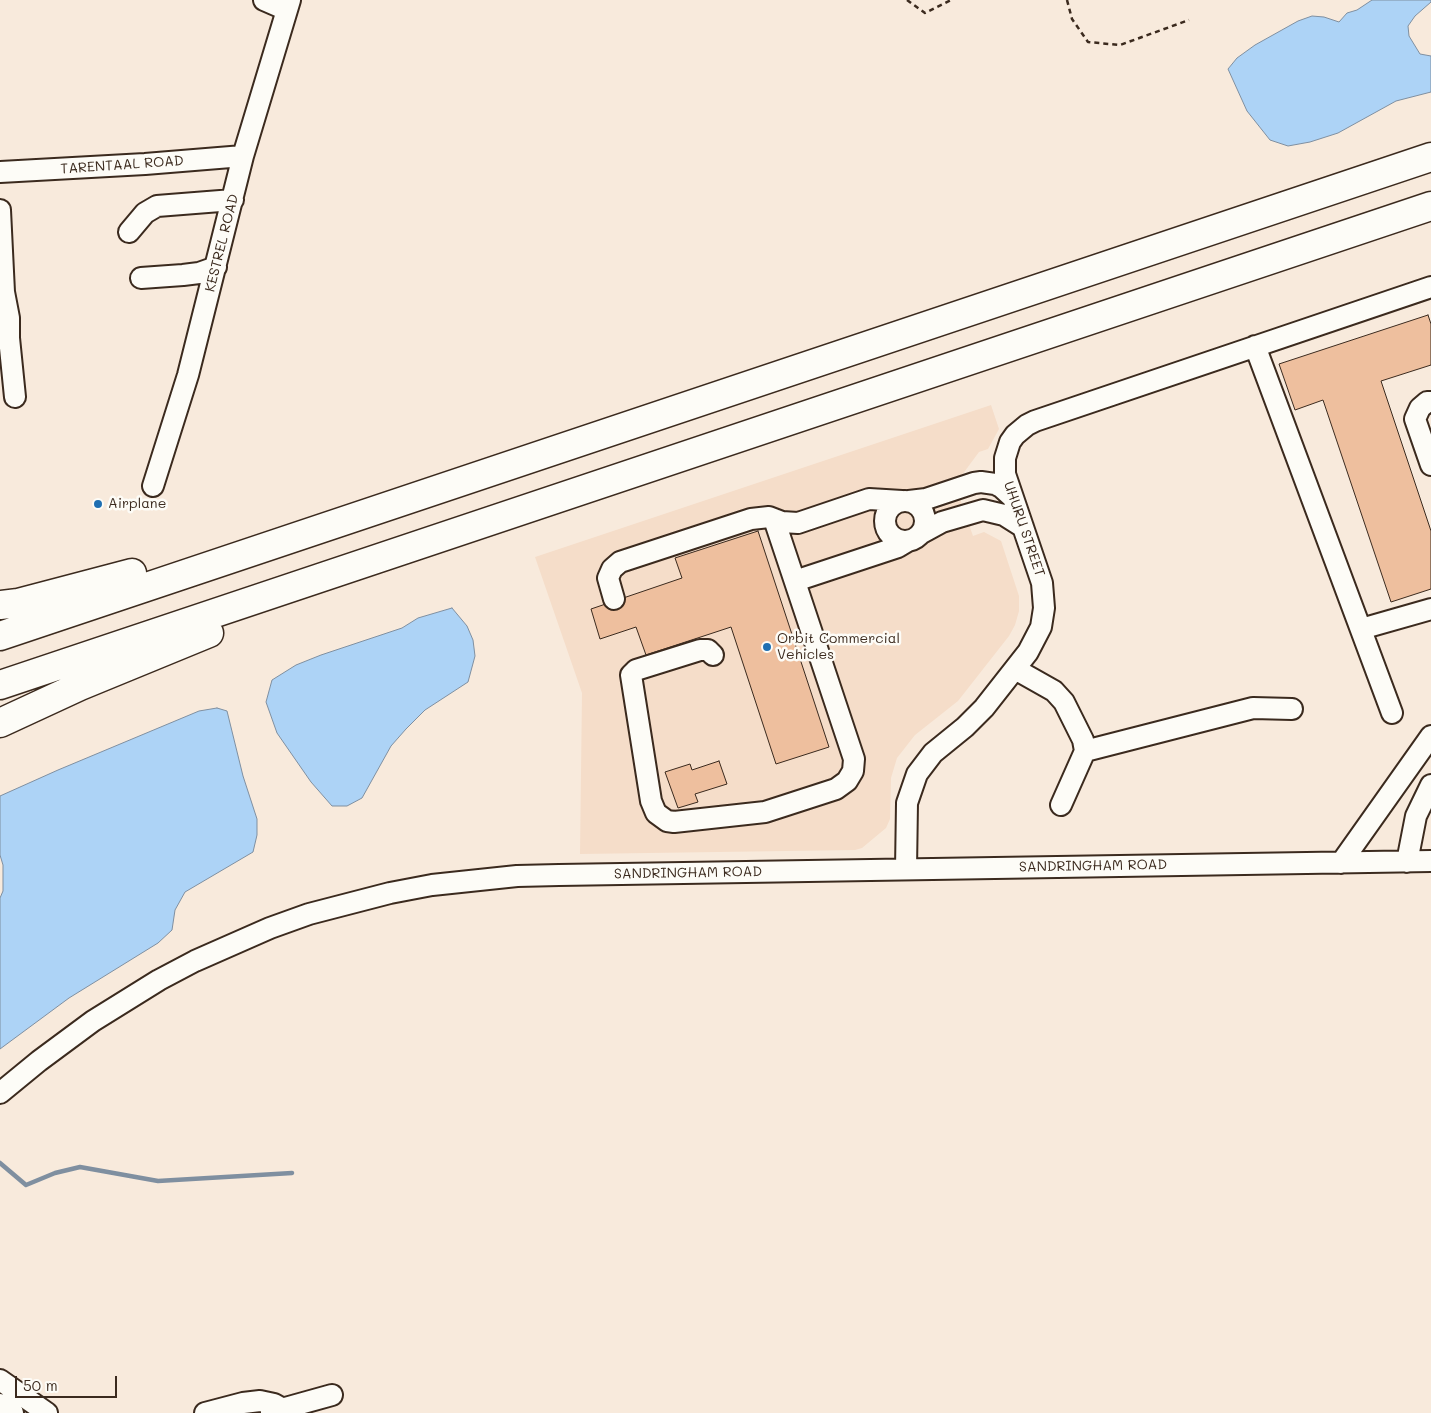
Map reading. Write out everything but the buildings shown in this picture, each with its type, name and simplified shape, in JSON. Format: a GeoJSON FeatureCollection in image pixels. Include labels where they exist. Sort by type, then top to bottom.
{"type":"FeatureCollection","features":[{"type":"Feature","properties":{"kind":"highway"},"geometry":{"type":"LineString","coordinates":[[0,636],[1431,157]]}},
{"type":"Feature","properties":{"kind":"highway"},"geometry":{"type":"LineString","coordinates":[[0,685],[1431,206]]}},
{"type":"Feature","properties":{"kind":"highway"},"geometry":{"type":"LineString","coordinates":[[0,605],[18,603],[106,580],[531,458]]}},
{"type":"Feature","properties":{"kind":"highway"},"geometry":{"type":"LineString","coordinates":[[0,723],[80,686],[236,622],[520,511]]}},
{"type":"Feature","properties":{"kind":"street"},"geometry":{"type":"LineString","coordinates":[[264,0],[289,5]]}},
{"type":"Feature","properties":{"kind":"street","name":"KESTREL ROAD"},"geometry":{"type":"LineString","coordinates":[[153,486],[188,374],[243,156],[289,5]]}},
{"type":"Feature","properties":{"kind":"street","name":"TARENTAAL ROAD"},"geometry":{"type":"LineString","coordinates":[[0,172],[145,164],[243,156]]}},
{"type":"Feature","properties":{"kind":"street"},"geometry":{"type":"LineString","coordinates":[[129,232],[145,213],[158,206],[233,200]]}},
{"type":"Feature","properties":{"kind":"street"},"geometry":{"type":"LineString","coordinates":[[0,210],[2,293],[9,314],[4,338],[15,397]]}},
{"type":"Feature","properties":{"kind":"street"},"geometry":{"type":"LineString","coordinates":[[141,278],[199,273],[216,267]]}},
{"type":"Feature","properties":{"kind":"street","name":"UHURU STREET"},"geometry":{"type":"LineString","coordinates":[[906,869],[907,803],[918,774],[933,753],[975,718],[1015,669],[1038,636],[1044,608],[1042,583],[1005,474],[1005,458],[1010,442],[1015,435],[1027,425],[1431,287]]}},
{"type":"Feature","properties":{"kind":"street"},"geometry":{"type":"LineString","coordinates":[[1255,346],[1392,713]]}},
{"type":"Feature","properties":{"kind":"street"},"geometry":{"type":"LineString","coordinates":[[1431,402],[1427,402],[1420,408],[1416,419],[1431,465]]}},
{"type":"Feature","properties":{"kind":"street"},"geometry":{"type":"LineString","coordinates":[[614,598],[608,578],[612,569],[620,562],[751,519],[765,517],[787,523],[798,523],[869,499],[906,501],[926,499],[981,482],[995,484],[1013,498]]}},
{"type":"Feature","properties":{"kind":"street"},"geometry":{"type":"LineString","coordinates":[[906,501],[921,509],[924,514],[924,528],[914,537],[901,541],[889,533],[884,520],[890,507],[906,501]]}},
{"type":"Feature","properties":{"kind":"street"},"geometry":{"type":"LineString","coordinates":[[795,581],[898,547],[942,522],[983,510],[1004,515],[1023,527]]}},
{"type":"Feature","properties":{"kind":"street"},"geometry":{"type":"LineString","coordinates":[[713,655],[708,650],[700,650],[636,670],[631,675],[651,801],[656,813],[674,822],[765,812],[836,789],[847,781],[853,771],[854,759],[774,519]]}},
{"type":"Feature","properties":{"kind":"street"},"geometry":{"type":"LineString","coordinates":[[1361,629],[1431,609]]}},
{"type":"Feature","properties":{"kind":"street"},"geometry":{"type":"LineString","coordinates":[[1015,669],[1054,691],[1064,702],[1083,740],[1085,751],[1061,804]]}},
{"type":"Feature","properties":{"kind":"street"},"geometry":{"type":"LineString","coordinates":[[1085,751],[1254,708],[1292,709]]}},
{"type":"Feature","properties":{"kind":"street"},"geometry":{"type":"LineString","coordinates":[[1341,862],[1431,736]]}},
{"type":"Feature","properties":{"kind":"street"},"geometry":{"type":"LineString","coordinates":[[1406,862],[1416,816],[1431,785]]}},
{"type":"Feature","properties":{"kind":"street","name":"SANDRINGHAM ROAD"},"geometry":{"type":"LineString","coordinates":[[0,1093],[75,1034],[159,980],[195,961],[289,921],[349,903],[432,885],[517,876],[1431,861]]}},
{"type":"Feature","properties":{"kind":"street"},"geometry":{"type":"LineString","coordinates":[[0,1380],[46,1413]]}},
{"type":"Feature","properties":{"kind":"street"},"geometry":{"type":"LineString","coordinates":[[0,1392],[30,1413]]}},
{"type":"Feature","properties":{"kind":"street"},"geometry":{"type":"LineString","coordinates":[[205,1413],[243,1403],[267,1401],[274,1412],[332,1395]]}},
{"type":"Feature","properties":{"kind":"street"},"geometry":{"type":"LineString","coordinates":[[0,1404],[13,1413]]}},
{"type":"Feature","properties":{"kind":"path"},"geometry":{"type":"LineString","coordinates":[[907,0],[925,13],[951,0]]}},
{"type":"Feature","properties":{"kind":"path"},"geometry":{"type":"LineString","coordinates":[[1068,0],[1072,18],[1088,42],[1120,45],[1190,20]]}},
{"type":"Feature","properties":{"kind":"shaded area"},"geometry":{"type":"Polygon","coordinates":[[[991,405],[999,429],[988,449],[979,452],[962,475],[953,479],[973,536],[984,532],[1001,541],[1019,596],[1019,611],[1009,636],[958,701],[915,735],[897,758],[891,778],[890,819],[886,828],[862,848],[855,850],[580,854],[582,693],[535,557],[991,405]]]}},
{"type":"Feature","properties":{"kind":"water"},"geometry":{"type":"Polygon","coordinates":[[[1372,0],[1431,0],[1408,26],[1409,36],[1420,54],[1431,56],[1431,92],[1396,101],[1338,133],[1310,142],[1288,146],[1270,140],[1247,111],[1228,69],[1237,58],[1255,45],[1298,21],[1312,16],[1324,17],[1339,22],[1347,13],[1357,10],[1372,0]]]}},
{"type":"Feature","properties":{"kind":"water"},"geometry":{"type":"Polygon","coordinates":[[[452,608],[467,626],[473,640],[475,656],[468,682],[425,710],[406,729],[391,746],[362,798],[347,806],[332,806],[311,782],[277,733],[266,702],[272,680],[296,665],[321,655],[402,628],[418,618],[452,608]]]}},
{"type":"Feature","properties":{"kind":"water"},"geometry":{"type":"Polygon","coordinates":[[[217,708],[227,711],[243,776],[257,819],[257,835],[253,852],[185,892],[175,910],[172,930],[158,943],[69,998],[0,1049],[0,898],[3,891],[3,865],[0,855],[0,796],[199,711],[217,708]]]}},
{"type":"Feature","properties":{"kind":"waterway"},"geometry":{"type":"LineString","coordinates":[[0,1163],[26,1185],[55,1173],[80,1167],[158,1181],[292,1173]]}},
{"type":"Feature","properties":{"kind":"place","name":"Airplane"},"geometry":{"type":"Point","coordinates":[98,504]}},
{"type":"Feature","properties":{"kind":"place","name":"Orbit Commercial Vehicles"},"geometry":{"type":"Point","coordinates":[767,647]}}]}
